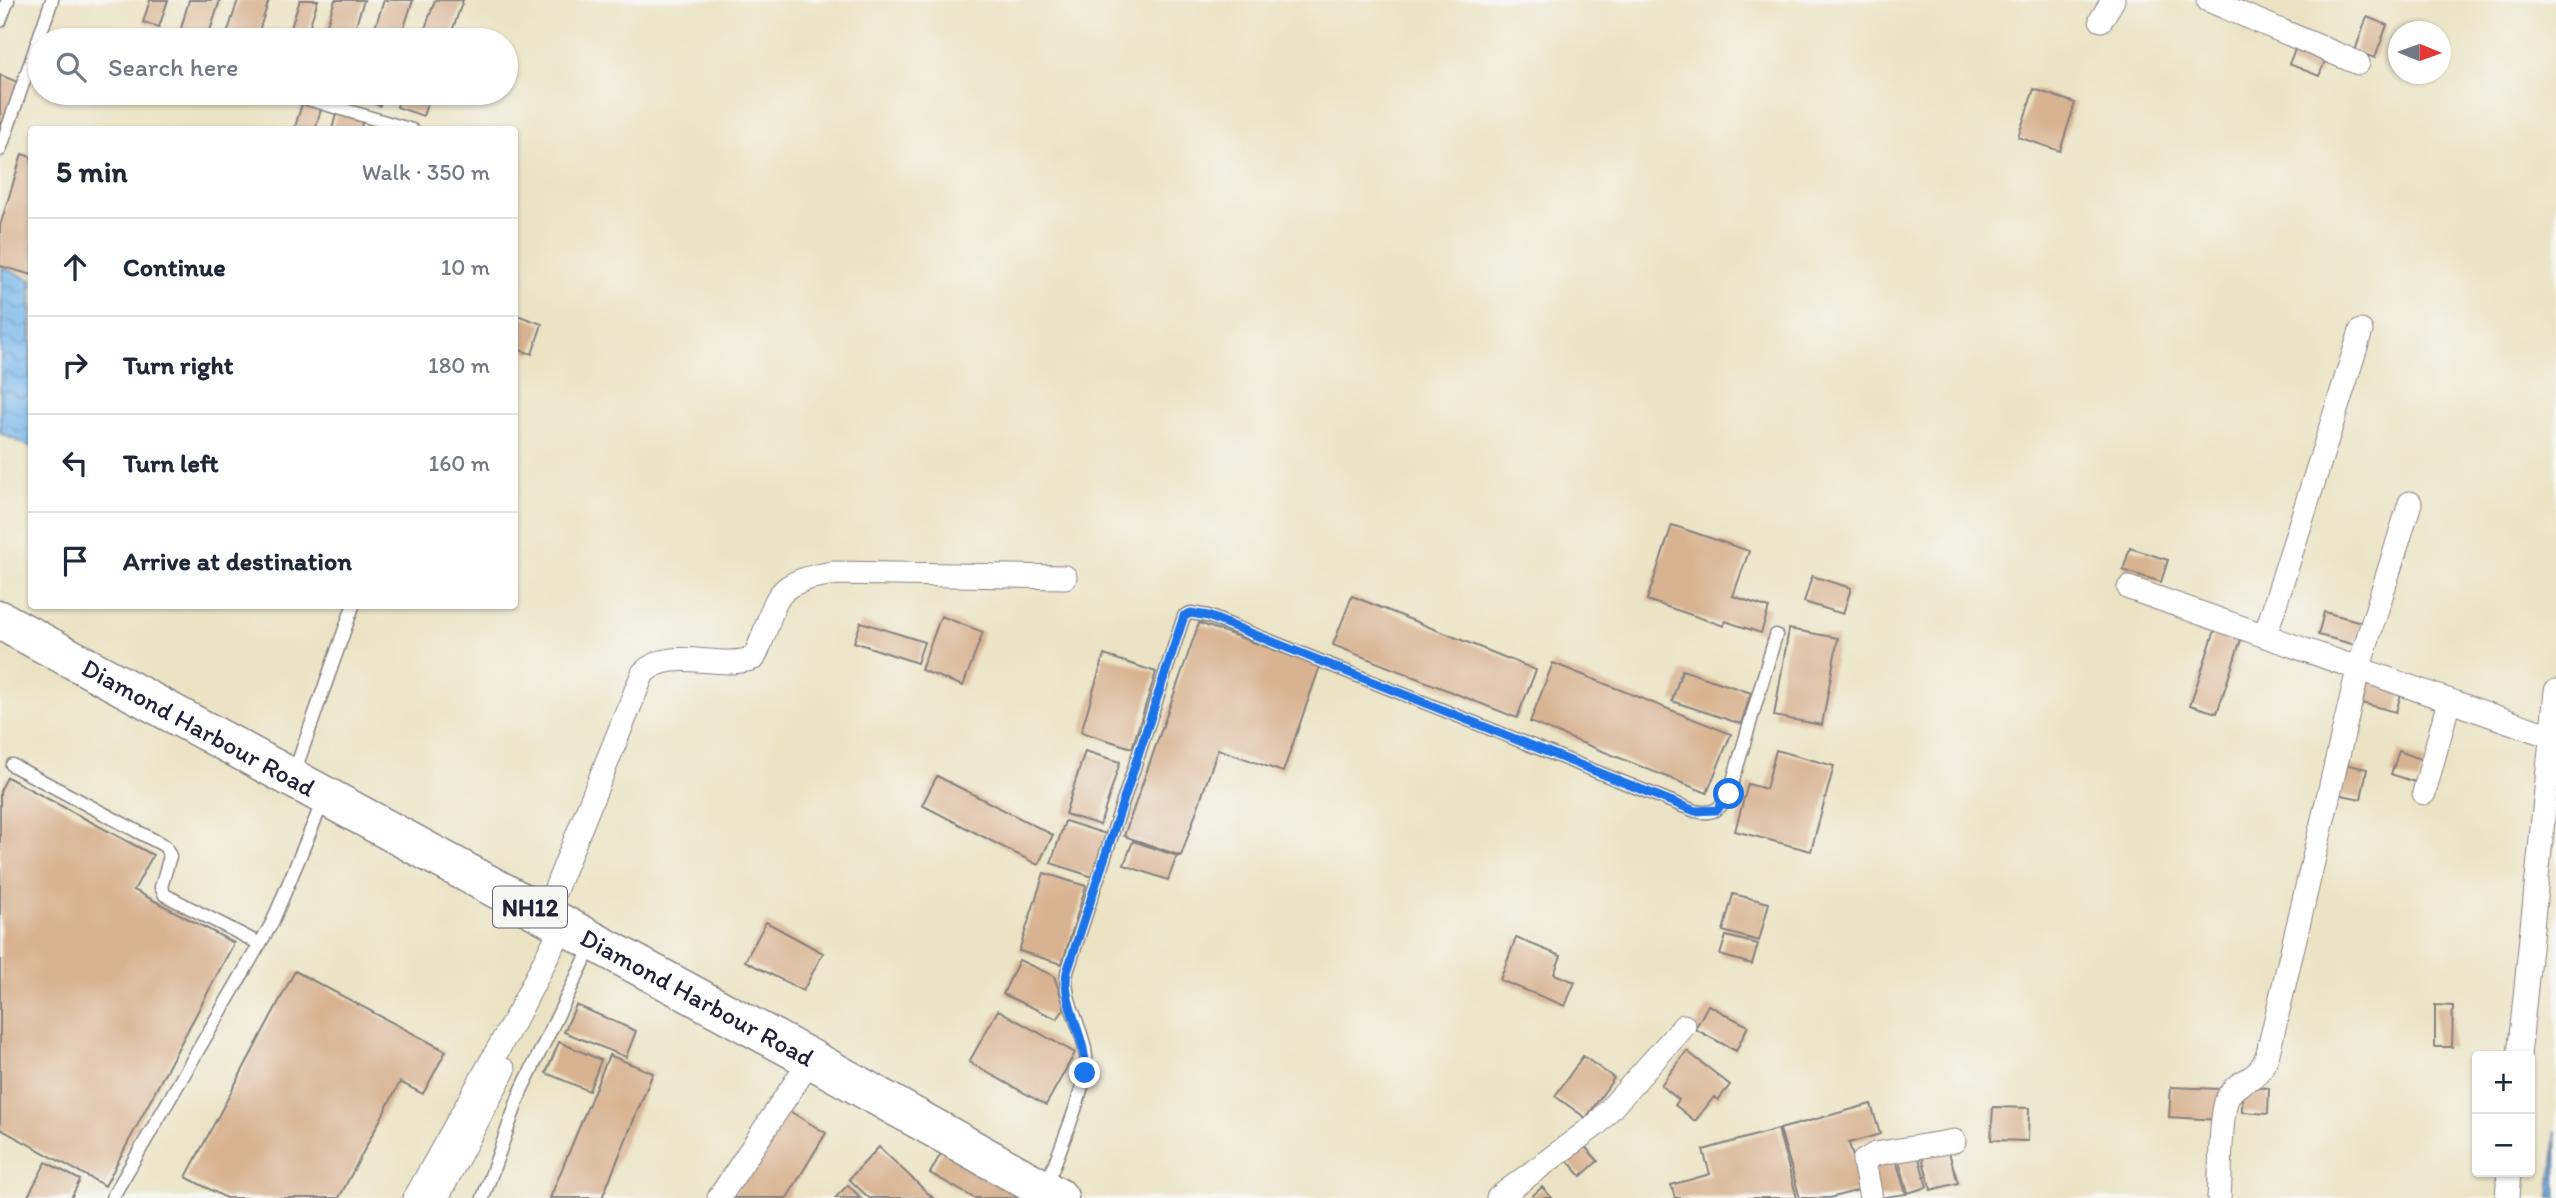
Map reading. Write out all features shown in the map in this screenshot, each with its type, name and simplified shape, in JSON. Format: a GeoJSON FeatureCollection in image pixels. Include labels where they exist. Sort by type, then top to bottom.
{"type":"FeatureCollection","features":[{"type":"Feature","properties":{"kind":"highway","name":"Diamond Harbour Road"},"geometry":{"type":"LineString","coordinates":[[6,627],[811,1059],[1052,1194]]}},
{"type":"Feature","properties":{"kind":"street"},"geometry":{"type":"LineString","coordinates":[[2101,20],[2113,0]]}},
{"type":"Feature","properties":{"kind":"street"},"geometry":{"type":"LineString","coordinates":[[2208,0],[2358,63]]}},
{"type":"Feature","properties":{"kind":"street"},"geometry":{"type":"LineString","coordinates":[[2265,636],[2361,331]]}},
{"type":"Feature","properties":{"kind":"street"},"geometry":{"type":"LineString","coordinates":[[2220,1198],[2224,1107],[2234,1088],[2257,1077],[2268,1054],[2358,670],[2410,503]]}},
{"type":"Feature","properties":{"kind":"street"},"geometry":{"type":"LineString","coordinates":[[437,1198],[570,929],[643,673],[655,662],[672,659],[736,664],[754,658],[774,600],[788,584],[815,575],[835,573],[1065,577]]}},
{"type":"Feature","properties":{"kind":"street"},"geometry":{"type":"LineString","coordinates":[[2129,588],[2550,736]]}},
{"type":"Feature","properties":{"kind":"street"},"geometry":{"type":"LineString","coordinates":[[2519,1051],[2556,691]]}},
{"type":"Feature","properties":{"kind":"street"},"geometry":{"type":"LineString","coordinates":[[2424,793],[2449,701]]}},
{"type":"Feature","properties":{"kind":"street"},"geometry":{"type":"LineString","coordinates":[[415,1198],[520,1010],[570,929]]}},
{"type":"Feature","properties":{"kind":"street"},"geometry":{"type":"LineString","coordinates":[[1498,1198],[1597,1124],[1684,1026]]}},
{"type":"Feature","properties":{"kind":"street"},"geometry":{"type":"LineString","coordinates":[[719,1198],[811,1059]]}},
{"type":"Feature","properties":{"kind":"street"},"geometry":{"type":"LineString","coordinates":[[1871,1198],[1864,1161],[1875,1154],[1954,1141]]}},
{"type":"Feature","properties":{"kind":"street"},"geometry":{"type":"LineString","coordinates":[[2507,1198],[2509,1177]]}},
{"type":"Feature","properties":{"kind":"lane"},"geometry":{"type":"LineString","coordinates":[[0,21],[8,0]]}},
{"type":"Feature","properties":{"kind":"lane"},"geometry":{"type":"LineString","coordinates":[[43,28],[52,0]]}},
{"type":"Feature","properties":{"kind":"lane"},"geometry":{"type":"LineString","coordinates":[[0,150],[28,72]]}},
{"type":"Feature","properties":{"kind":"lane"},"geometry":{"type":"LineString","coordinates":[[328,105],[399,126]]}},
{"type":"Feature","properties":{"kind":"lane"},"geometry":{"type":"LineString","coordinates":[[112,1198],[260,944],[286,893],[308,788],[352,609]]}},
{"type":"Feature","properties":{"kind":"lane"},"geometry":{"type":"LineString","coordinates":[[1052,1194],[1085,1073],[1086,1052],[1067,989],[1067,972],[1184,616],[1191,613],[1208,616],[1695,811],[1710,813],[1723,804],[1729,794],[1776,635]]}},
{"type":"Feature","properties":{"kind":"lane"},"geometry":{"type":"LineString","coordinates":[[12,765],[165,846],[170,856],[161,887],[165,895],[260,944]]}},
{"type":"Feature","properties":{"kind":"lane"},"geometry":{"type":"LineString","coordinates":[[483,1198],[521,1091],[570,929]]}},
{"type":"Feature","properties":{"kind":"water"},"geometry":{"type":"Polygon","coordinates":[[[2,267],[28,279],[28,446],[0,433],[2,267]]]}},
{"type":"Feature","properties":{"kind":"water"},"geometry":{"type":"Polygon","coordinates":[[[2556,1131],[2556,1198],[2550,1198],[2556,1131]]]}},
{"type":"Feature","properties":{"kind":"building"},"geometry":{"type":"Polygon","coordinates":[[[150,0],[168,0],[159,27],[143,22],[150,0]]]}},
{"type":"Feature","properties":{"kind":"building"},"geometry":{"type":"Polygon","coordinates":[[[189,0],[220,0],[211,28],[181,28],[189,0]]]}},
{"type":"Feature","properties":{"kind":"building"},"geometry":{"type":"Polygon","coordinates":[[[238,0],[269,0],[260,28],[229,28],[238,0]]]}},
{"type":"Feature","properties":{"kind":"building"},"geometry":{"type":"Polygon","coordinates":[[[300,0],[318,0],[309,28],[291,28],[300,0]]]}},
{"type":"Feature","properties":{"kind":"building"},"geometry":{"type":"Polygon","coordinates":[[[335,0],[364,0],[355,28],[326,28],[335,0]]]}},
{"type":"Feature","properties":{"kind":"building"},"geometry":{"type":"Polygon","coordinates":[[[384,0],[413,0],[404,28],[375,28],[384,0]]]}},
{"type":"Feature","properties":{"kind":"building"},"geometry":{"type":"Polygon","coordinates":[[[435,0],[463,0],[453,28],[425,28],[435,0]]]}},
{"type":"Feature","properties":{"kind":"building"},"geometry":{"type":"Polygon","coordinates":[[[2367,17],[2387,25],[2375,58],[2355,51],[2367,17]]]}},
{"type":"Feature","properties":{"kind":"building"},"geometry":{"type":"Polygon","coordinates":[[[2299,39],[2329,51],[2319,76],[2289,64],[2299,39]]]}},
{"type":"Feature","properties":{"kind":"building"},"geometry":{"type":"Polygon","coordinates":[[[0,75],[20,83],[0,134],[0,75]]]}},
{"type":"Feature","properties":{"kind":"building"},"geometry":{"type":"Polygon","coordinates":[[[2034,89],[2075,103],[2060,151],[2018,137],[2034,89]]]}},
{"type":"Feature","properties":{"kind":"building"},"geometry":{"type":"Polygon","coordinates":[[[302,105],[322,106],[316,126],[295,126],[302,105]]]}},
{"type":"Feature","properties":{"kind":"building"},"geometry":{"type":"Polygon","coordinates":[[[398,105],[427,105],[423,116],[397,107],[398,105]]]}},
{"type":"Feature","properties":{"kind":"building"},"geometry":{"type":"Polygon","coordinates":[[[337,110],[364,117],[361,126],[333,126],[337,110]]]}},
{"type":"Feature","properties":{"kind":"building"},"geometry":{"type":"Polygon","coordinates":[[[22,154],[28,156],[28,274],[0,266],[0,226],[22,154]]]}},
{"type":"Feature","properties":{"kind":"building"},"geometry":{"type":"Polygon","coordinates":[[[518,315],[542,324],[532,354],[518,349],[518,315]]]}},
{"type":"Feature","properties":{"kind":"building"},"geometry":{"type":"Polygon","coordinates":[[[1672,525],[1749,551],[1733,596],[1769,608],[1761,633],[1725,621],[1724,626],[1647,600],[1672,525]]]}},
{"type":"Feature","properties":{"kind":"building"},"geometry":{"type":"Polygon","coordinates":[[[2130,548],[2168,560],[2161,582],[2123,570],[2130,548]]]}},
{"type":"Feature","properties":{"kind":"building"},"geometry":{"type":"Polygon","coordinates":[[[1812,576],[1851,588],[1843,614],[1804,602],[1812,576]]]}},
{"type":"Feature","properties":{"kind":"building"},"geometry":{"type":"Polygon","coordinates":[[[1352,596],[1536,670],[1517,718],[1333,645],[1352,596]]]}},
{"type":"Feature","properties":{"kind":"building"},"geometry":{"type":"Polygon","coordinates":[[[2324,612],[2362,622],[2356,645],[2318,635],[2324,612]]]}},
{"type":"Feature","properties":{"kind":"building"},"geometry":{"type":"Polygon","coordinates":[[[941,616],[983,632],[963,686],[921,670],[941,616]]]}},
{"type":"Feature","properties":{"kind":"building"},"geometry":{"type":"Polygon","coordinates":[[[861,622],[924,642],[917,663],[854,642],[861,622]]]}},
{"type":"Feature","properties":{"kind":"building"},"geometry":{"type":"Polygon","coordinates":[[[1199,623],[1320,666],[1283,772],[1218,749],[1181,856],[1124,836],[1199,623]]]}},
{"type":"Feature","properties":{"kind":"building"},"geometry":{"type":"Polygon","coordinates":[[[2216,627],[2242,636],[2217,713],[2190,705],[2216,627]]]}},
{"type":"Feature","properties":{"kind":"building"},"geometry":{"type":"Polygon","coordinates":[[[1789,629],[1838,638],[1822,725],[1774,716],[1789,629]]]}},
{"type":"Feature","properties":{"kind":"building"},"geometry":{"type":"Polygon","coordinates":[[[1104,655],[1156,672],[1132,748],[1081,732],[1104,655]]]}},
{"type":"Feature","properties":{"kind":"building"},"geometry":{"type":"Polygon","coordinates":[[[1553,663],[1731,734],[1707,793],[1530,722],[1553,663]]]}},
{"type":"Feature","properties":{"kind":"building"},"geometry":{"type":"Polygon","coordinates":[[[1682,670],[1751,693],[1741,724],[1672,701],[1682,670]]]}},
{"type":"Feature","properties":{"kind":"building"},"geometry":{"type":"Polygon","coordinates":[[[2368,678],[2403,687],[2396,712],[2362,703],[2368,678]]]}},
{"type":"Feature","properties":{"kind":"building"},"geometry":{"type":"Polygon","coordinates":[[[1776,750],[1834,766],[1811,851],[1735,831],[1748,784],[1766,789],[1776,750]]]}},
{"type":"Feature","properties":{"kind":"building"},"geometry":{"type":"Polygon","coordinates":[[[1085,751],[1120,762],[1100,825],[1065,814],[1085,751]]]}},
{"type":"Feature","properties":{"kind":"building"},"geometry":{"type":"Polygon","coordinates":[[[2399,751],[2426,761],[2418,783],[2391,774],[2399,751]]]}},
{"type":"Feature","properties":{"kind":"building"},"geometry":{"type":"Polygon","coordinates":[[[2344,764],[2367,769],[2361,799],[2337,794],[2344,764]]]}},
{"type":"Feature","properties":{"kind":"building"},"geometry":{"type":"Polygon","coordinates":[[[937,776],[1053,835],[1038,865],[922,805],[937,776]]]}},
{"type":"Feature","properties":{"kind":"building"},"geometry":{"type":"Polygon","coordinates":[[[7,777],[153,855],[134,890],[234,943],[105,1186],[0,1129],[0,791],[7,777]]]}},
{"type":"Feature","properties":{"kind":"building"},"geometry":{"type":"Polygon","coordinates":[[[1065,821],[1106,834],[1093,877],[1051,863],[1065,821]]]}},
{"type":"Feature","properties":{"kind":"building"},"geometry":{"type":"Polygon","coordinates":[[[1133,841],[1177,856],[1168,880],[1124,865],[1133,841]]]}},
{"type":"Feature","properties":{"kind":"building"},"geometry":{"type":"Polygon","coordinates":[[[1044,873],[1086,886],[1062,964],[1019,951],[1044,873]]]}},
{"type":"Feature","properties":{"kind":"building"},"geometry":{"type":"Polygon","coordinates":[[[1733,894],[1769,903],[1759,941],[1723,931],[1733,894]]]}},
{"type":"Feature","properties":{"kind":"building"},"geometry":{"type":"Polygon","coordinates":[[[766,922],[823,953],[803,991],[745,961],[766,922]]]}},
{"type":"Feature","properties":{"kind":"building"},"geometry":{"type":"Polygon","coordinates":[[[1726,936],[1758,944],[1752,964],[1720,955],[1726,936]]]}},
{"type":"Feature","properties":{"kind":"building"},"geometry":{"type":"Polygon","coordinates":[[[1516,938],[1561,956],[1554,974],[1575,982],[1565,1006],[1500,980],[1516,938]]]}},
{"type":"Feature","properties":{"kind":"building"},"geometry":{"type":"Polygon","coordinates":[[[1019,960],[1054,976],[1065,1008],[1057,1019],[1003,994],[1019,960]]]}},
{"type":"Feature","properties":{"kind":"building"},"geometry":{"type":"Polygon","coordinates":[[[295,971],[446,1051],[423,1094],[400,1082],[339,1198],[226,1198],[186,1177],[295,971]]]}},
{"type":"Feature","properties":{"kind":"building"},"geometry":{"type":"Polygon","coordinates":[[[576,1005],[636,1031],[626,1057],[564,1032],[576,1005]]]}},
{"type":"Feature","properties":{"kind":"building"},"geometry":{"type":"Polygon","coordinates":[[[1708,1005],[1748,1026],[1736,1051],[1695,1029],[1708,1005]]]}},
{"type":"Feature","properties":{"kind":"building"},"geometry":{"type":"Polygon","coordinates":[[[2435,1005],[2453,1006],[2452,1047],[2435,1047],[2435,1005]]]}},
{"type":"Feature","properties":{"kind":"building"},"geometry":{"type":"Polygon","coordinates":[[[998,1010],[1075,1053],[1046,1105],[969,1062],[998,1010]]]}},
{"type":"Feature","properties":{"kind":"building"},"geometry":{"type":"Polygon","coordinates":[[[559,1042],[601,1060],[589,1091],[546,1073],[559,1042]]]}},
{"type":"Feature","properties":{"kind":"building"},"geometry":{"type":"Polygon","coordinates":[[[1687,1051],[1730,1085],[1718,1100],[1714,1097],[1695,1121],[1675,1105],[1679,1100],[1661,1085],[1687,1051]]]}},
{"type":"Feature","properties":{"kind":"building"},"geometry":{"type":"Polygon","coordinates":[[[609,1055],[653,1073],[602,1198],[550,1198],[609,1055]]]}},
{"type":"Feature","properties":{"kind":"building"},"geometry":{"type":"Polygon","coordinates":[[[1583,1056],[1614,1078],[1586,1118],[1555,1096],[1583,1056]]]}},
{"type":"Feature","properties":{"kind":"building"},"geometry":{"type":"Polygon","coordinates":[[[2171,1087],[2220,1089],[2219,1120],[2169,1117],[2171,1087]]]}},
{"type":"Feature","properties":{"kind":"building"},"geometry":{"type":"Polygon","coordinates":[[[2242,1087],[2269,1088],[2268,1114],[2242,1112],[2242,1087]]]}},
{"type":"Feature","properties":{"kind":"building"},"geometry":{"type":"Polygon","coordinates":[[[1871,1104],[1880,1134],[1849,1143],[1862,1189],[1830,1198],[1800,1198],[1780,1129],[1871,1104]]]}},
{"type":"Feature","properties":{"kind":"building"},"geometry":{"type":"Polygon","coordinates":[[[1993,1107],[2029,1108],[2028,1141],[1991,1140],[1993,1107]]]}},
{"type":"Feature","properties":{"kind":"building"},"geometry":{"type":"Polygon","coordinates":[[[786,1109],[826,1133],[787,1198],[732,1198],[786,1109]]]}},
{"type":"Feature","properties":{"kind":"building"},"geometry":{"type":"Polygon","coordinates":[[[1778,1129],[1797,1198],[1675,1198],[1671,1185],[1710,1174],[1703,1150],[1778,1129]]]}},
{"type":"Feature","properties":{"kind":"building"},"geometry":{"type":"Polygon","coordinates":[[[1582,1143],[1598,1161],[1581,1176],[1565,1158],[1582,1143]]]}},
{"type":"Feature","properties":{"kind":"building"},"geometry":{"type":"Polygon","coordinates":[[[946,1144],[1024,1187],[1018,1198],[974,1198],[930,1173],[946,1144]]]}},
{"type":"Feature","properties":{"kind":"building"},"geometry":{"type":"Polygon","coordinates":[[[1947,1146],[1958,1183],[1931,1190],[1921,1153],[1947,1146]]]}},
{"type":"Feature","properties":{"kind":"building"},"geometry":{"type":"Polygon","coordinates":[[[879,1147],[933,1198],[869,1198],[849,1179],[879,1147]]]}},
{"type":"Feature","properties":{"kind":"building"},"geometry":{"type":"Polygon","coordinates":[[[1917,1151],[1927,1187],[1908,1193],[1898,1157],[1917,1151]]]}},
{"type":"Feature","properties":{"kind":"building"},"geometry":{"type":"Polygon","coordinates":[[[1895,1156],[1906,1194],[1879,1198],[1869,1164],[1895,1156]]]}},
{"type":"Feature","properties":{"kind":"building"},"geometry":{"type":"Polygon","coordinates":[[[46,1162],[80,1180],[71,1198],[27,1198],[46,1162]]]}},
{"type":"Feature","properties":{"kind":"building"},"geometry":{"type":"Polygon","coordinates":[[[848,1185],[861,1198],[835,1198],[848,1185]]]}},
{"type":"Feature","properties":{"kind":"building"},"geometry":{"type":"Polygon","coordinates":[[[1542,1187],[1552,1198],[1530,1198],[1542,1187]]]}},
{"type":"Feature","properties":{"kind":"route"},"geometry":{"type":"LineString","coordinates":[[1085,1073],[1086,1052],[1067,989],[1067,972],[1125,801],[1180,621],[1184,616],[1199,613],[1208,616],[1695,811],[1710,813],[1717,810],[1729,794]]}}]}
